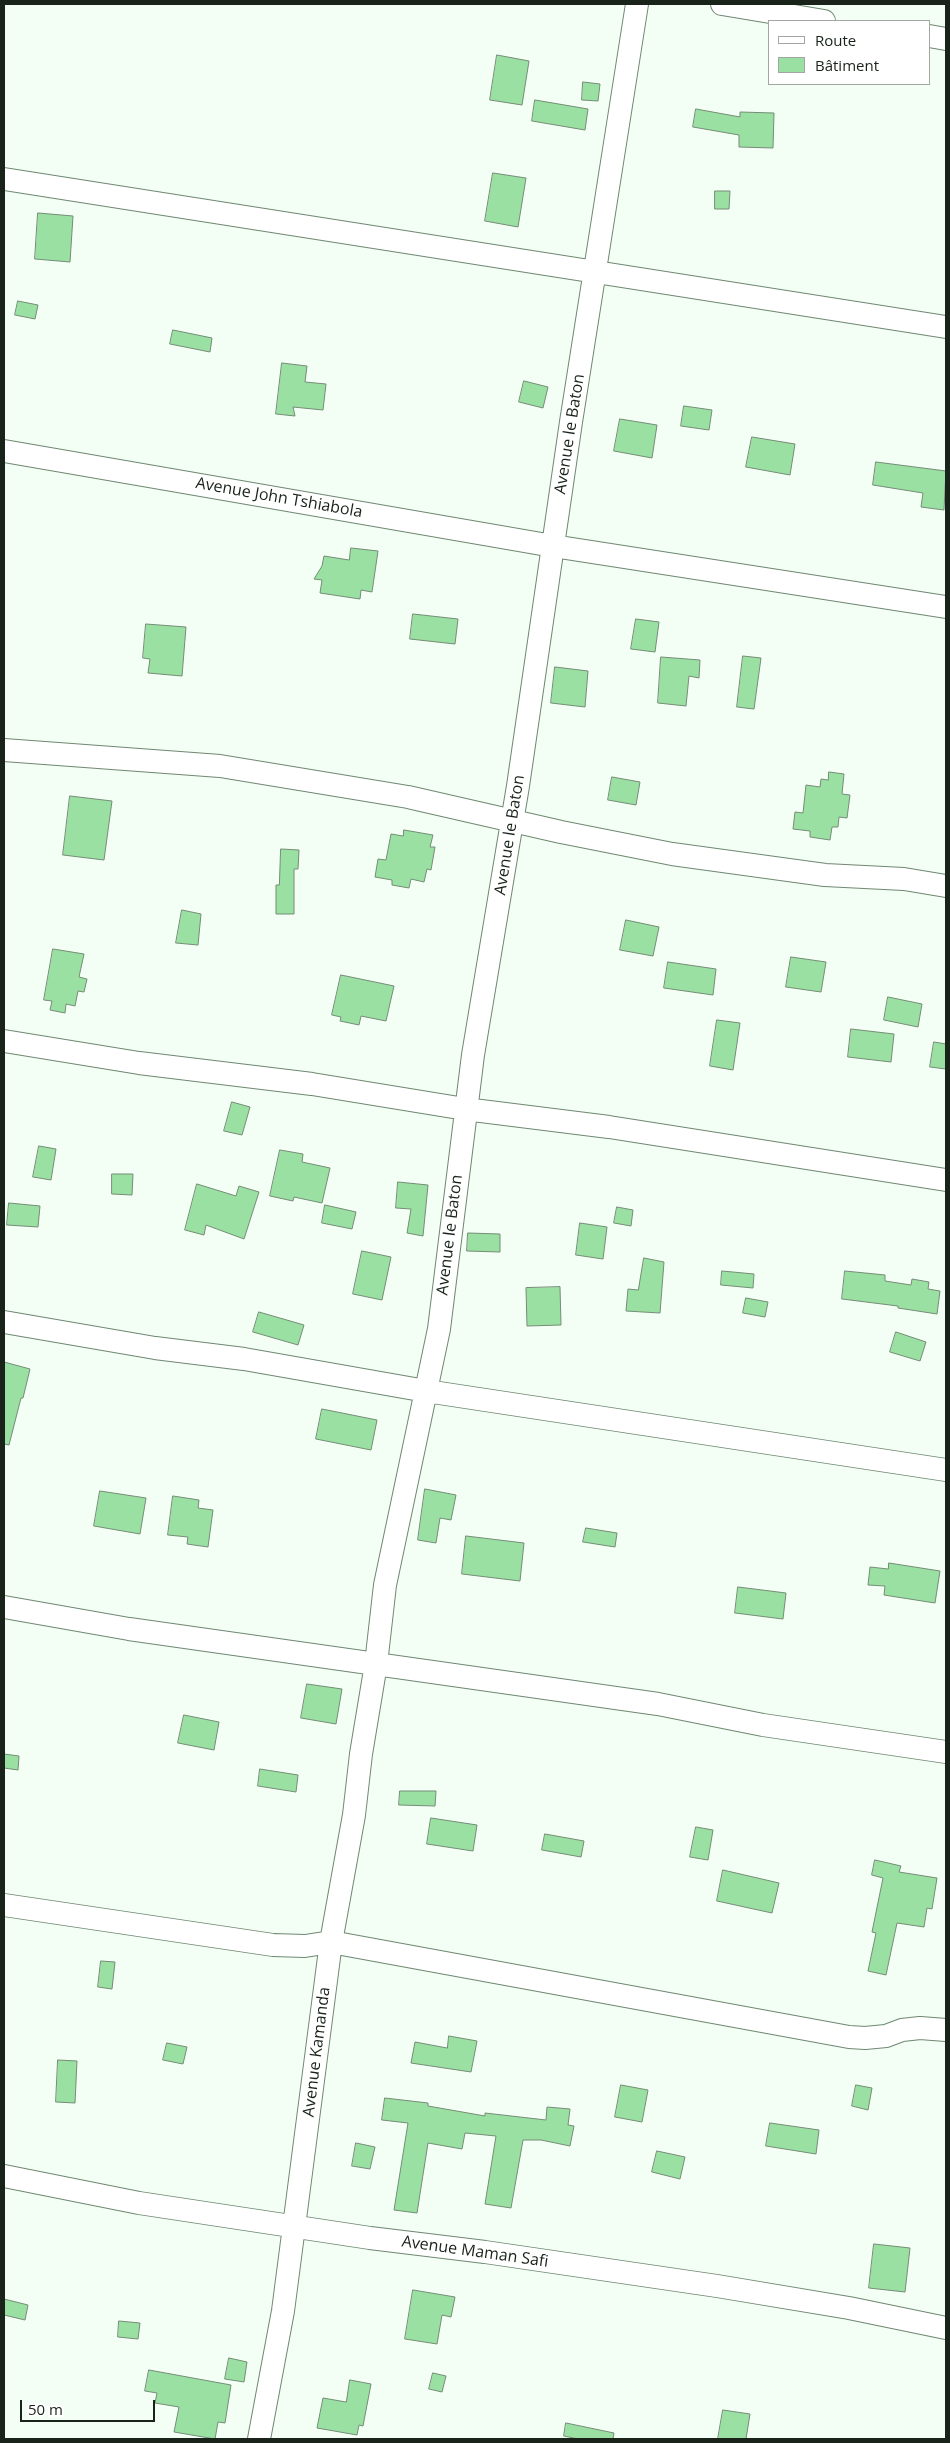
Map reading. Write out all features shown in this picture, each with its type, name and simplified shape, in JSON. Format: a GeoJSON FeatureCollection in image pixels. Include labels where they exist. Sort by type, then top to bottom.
{"type":"FeatureCollection","features":[{"type":"Feature","properties":{"kind":"street","name":"Avenue le Baton"},"geometry":{"type":"LineString","coordinates":[[376,1664],[385,1585],[439,1330],[465,1109],[513,819],[637,4]]}},
{"type":"Feature","properties":{"kind":"street"},"geometry":{"type":"LineString","coordinates":[[722,4],[818,20]]}},
{"type":"Feature","properties":{"kind":"street"},"geometry":{"type":"LineString","coordinates":[[930,36],[946,39]]}},
{"type":"Feature","properties":{"kind":"street"},"geometry":{"type":"LineString","coordinates":[[4,179],[946,327]]}},
{"type":"Feature","properties":{"kind":"street","name":"Avenue John Tshiabola"},"geometry":{"type":"LineString","coordinates":[[4,451],[554,546],[946,607]]}},
{"type":"Feature","properties":{"kind":"street"},"geometry":{"type":"LineString","coordinates":[[4,750],[220,766],[408,797],[513,819],[561,832],[672,854],[825,875],[904,879],[946,886]]}},
{"type":"Feature","properties":{"kind":"street"},"geometry":{"type":"LineString","coordinates":[[4,1041],[139,1063],[312,1084],[465,1109],[618,1129],[946,1180]]}},
{"type":"Feature","properties":{"kind":"street"},"geometry":{"type":"LineString","coordinates":[[4,1322],[155,1348],[244,1359],[426,1391],[946,1470]]}},
{"type":"Feature","properties":{"kind":"street"},"geometry":{"type":"LineString","coordinates":[[4,1608],[129,1629],[649,1703],[763,1725],[946,1752]]}},
{"type":"Feature","properties":{"kind":"street","name":"Avenue Kamanda"},"geometry":{"type":"LineString","coordinates":[[259,2439],[283,2311],[331,1942],[354,1815],[360,1754],[376,1664]]}},
{"type":"Feature","properties":{"kind":"street"},"geometry":{"type":"LineString","coordinates":[[4,1905],[274,1945],[305,1946],[331,1942],[501,1971],[823,2033],[866,2038],[886,2036],[911,2029],[946,2030]]}},
{"type":"Feature","properties":{"kind":"street","name":"Avenue Maman Safi"},"geometry":{"type":"LineString","coordinates":[[4,2176],[139,2203],[717,2286],[849,2308],[946,2328]]}},
{"type":"Feature","properties":{"kind":"building"},"geometry":{"type":"Polygon","coordinates":[[[497,55],[529,61],[522,105],[490,100],[497,55]]]}},
{"type":"Feature","properties":{"kind":"building"},"geometry":{"type":"Polygon","coordinates":[[[583,82],[600,84],[598,101],[582,100],[583,82]]]}},
{"type":"Feature","properties":{"kind":"building"},"geometry":{"type":"Polygon","coordinates":[[[535,100],[588,109],[585,130],[532,121],[535,100]]]}},
{"type":"Feature","properties":{"kind":"building"},"geometry":{"type":"Polygon","coordinates":[[[696,109],[740,117],[740,112],[774,113],[773,148],[739,147],[739,135],[693,127],[696,109]]]}},
{"type":"Feature","properties":{"kind":"building"},"geometry":{"type":"Polygon","coordinates":[[[493,173],[526,178],[518,227],[485,221],[493,173]]]}},
{"type":"Feature","properties":{"kind":"building"},"geometry":{"type":"Polygon","coordinates":[[[715,191],[730,191],[729,209],[715,209],[715,191]]]}},
{"type":"Feature","properties":{"kind":"building"},"geometry":{"type":"Polygon","coordinates":[[[38,213],[73,216],[70,262],[35,259],[38,213]]]}},
{"type":"Feature","properties":{"kind":"building"},"geometry":{"type":"Polygon","coordinates":[[[18,301],[38,305],[35,319],[15,315],[18,301]]]}},
{"type":"Feature","properties":{"kind":"building"},"geometry":{"type":"Polygon","coordinates":[[[173,330],[212,338],[210,352],[170,344],[173,330]]]}},
{"type":"Feature","properties":{"kind":"building"},"geometry":{"type":"Polygon","coordinates":[[[282,363],[307,366],[305,382],[326,384],[323,410],[293,407],[295,416],[276,414],[282,363]]]}},
{"type":"Feature","properties":{"kind":"building"},"geometry":{"type":"Polygon","coordinates":[[[524,381],[548,387],[543,408],[519,402],[524,381]]]}},
{"type":"Feature","properties":{"kind":"building"},"geometry":{"type":"Polygon","coordinates":[[[684,406],[712,410],[709,430],[681,426],[684,406]]]}},
{"type":"Feature","properties":{"kind":"building"},"geometry":{"type":"Polygon","coordinates":[[[620,419],[657,425],[652,458],[614,451],[620,419]]]}},
{"type":"Feature","properties":{"kind":"building"},"geometry":{"type":"Polygon","coordinates":[[[752,437],[795,444],[790,475],[746,467],[752,437]]]}},
{"type":"Feature","properties":{"kind":"building"},"geometry":{"type":"Polygon","coordinates":[[[876,462],[946,471],[944,510],[921,507],[923,493],[873,485],[876,462]]]}},
{"type":"Feature","properties":{"kind":"building"},"geometry":{"type":"Polygon","coordinates":[[[351,548],[378,551],[372,592],[361,590],[360,599],[320,593],[322,580],[314,579],[322,566],[324,556],[349,560],[351,548]]]}},
{"type":"Feature","properties":{"kind":"building"},"geometry":{"type":"Polygon","coordinates":[[[413,614],[458,619],[455,644],[410,639],[413,614]]]}},
{"type":"Feature","properties":{"kind":"building"},"geometry":{"type":"Polygon","coordinates":[[[636,619],[659,622],[655,652],[631,649],[636,619]]]}},
{"type":"Feature","properties":{"kind":"building"},"geometry":{"type":"Polygon","coordinates":[[[146,624],[186,627],[182,676],[148,673],[150,659],[143,658],[146,624]]]}},
{"type":"Feature","properties":{"kind":"building"},"geometry":{"type":"Polygon","coordinates":[[[743,656],[761,658],[754,709],[737,707],[743,656]]]}},
{"type":"Feature","properties":{"kind":"building"},"geometry":{"type":"Polygon","coordinates":[[[661,657],[700,660],[699,678],[689,676],[686,706],[658,703],[661,657]]]}},
{"type":"Feature","properties":{"kind":"building"},"geometry":{"type":"Polygon","coordinates":[[[555,667],[588,671],[585,707],[551,703],[555,667]]]}},
{"type":"Feature","properties":{"kind":"building"},"geometry":{"type":"Polygon","coordinates":[[[829,772],[844,774],[842,794],[850,795],[847,818],[839,817],[838,827],[832,827],[830,840],[810,837],[810,831],[793,829],[795,812],[803,813],[806,785],[820,787],[821,779],[828,780],[829,772]]]}},
{"type":"Feature","properties":{"kind":"building"},"geometry":{"type":"Polygon","coordinates":[[[612,777],[640,782],[636,805],[608,800],[612,777]]]}},
{"type":"Feature","properties":{"kind":"building"},"geometry":{"type":"Polygon","coordinates":[[[70,796],[112,801],[104,860],[63,855],[70,796]]]}},
{"type":"Feature","properties":{"kind":"building"},"geometry":{"type":"Polygon","coordinates":[[[404,830],[433,835],[430,847],[435,847],[431,870],[427,869],[424,882],[411,879],[409,888],[392,885],[392,880],[375,877],[378,859],[386,860],[391,834],[403,836],[404,830]]]}},
{"type":"Feature","properties":{"kind":"building"},"geometry":{"type":"Polygon","coordinates":[[[281,849],[299,850],[298,869],[294,869],[294,914],[276,914],[276,885],[279,885],[281,849]]]}},
{"type":"Feature","properties":{"kind":"building"},"geometry":{"type":"Polygon","coordinates":[[[182,910],[201,914],[198,945],[176,943],[182,910]]]}},
{"type":"Feature","properties":{"kind":"building"},"geometry":{"type":"Polygon","coordinates":[[[626,920],[659,927],[653,956],[620,950],[626,920]]]}},
{"type":"Feature","properties":{"kind":"building"},"geometry":{"type":"Polygon","coordinates":[[[53,949],[84,954],[79,977],[87,979],[84,992],[78,991],[75,1006],[66,1004],[65,1013],[50,1010],[52,1001],[44,1000],[53,949]]]}},
{"type":"Feature","properties":{"kind":"building"},"geometry":{"type":"Polygon","coordinates":[[[791,957],[826,962],[821,992],[786,987],[791,957]]]}},
{"type":"Feature","properties":{"kind":"building"},"geometry":{"type":"Polygon","coordinates":[[[668,962],[716,969],[713,995],[664,988],[668,962]]]}},
{"type":"Feature","properties":{"kind":"building"},"geometry":{"type":"Polygon","coordinates":[[[341,975],[394,986],[386,1021],[361,1016],[359,1025],[340,1021],[341,1017],[332,1015],[341,975]]]}},
{"type":"Feature","properties":{"kind":"building"},"geometry":{"type":"Polygon","coordinates":[[[888,997],[922,1004],[918,1027],[884,1020],[888,997]]]}},
{"type":"Feature","properties":{"kind":"building"},"geometry":{"type":"Polygon","coordinates":[[[717,1020],[740,1023],[733,1070],[710,1066],[717,1020]]]}},
{"type":"Feature","properties":{"kind":"building"},"geometry":{"type":"Polygon","coordinates":[[[851,1029],[894,1034],[891,1062],[848,1057],[851,1029]]]}},
{"type":"Feature","properties":{"kind":"building"},"geometry":{"type":"Polygon","coordinates":[[[934,1042],[946,1044],[946,1069],[930,1067],[934,1042]]]}},
{"type":"Feature","properties":{"kind":"building"},"geometry":{"type":"Polygon","coordinates":[[[232,1102],[250,1107],[242,1135],[224,1131],[232,1102]]]}},
{"type":"Feature","properties":{"kind":"building"},"geometry":{"type":"Polygon","coordinates":[[[39,1146],[56,1149],[51,1180],[33,1177],[39,1146]]]}},
{"type":"Feature","properties":{"kind":"building"},"geometry":{"type":"Polygon","coordinates":[[[280,1150],[303,1154],[302,1162],[330,1168],[322,1203],[294,1197],[293,1201],[270,1196],[280,1150]]]}},
{"type":"Feature","properties":{"kind":"building"},"geometry":{"type":"Polygon","coordinates":[[[112,1174],[133,1174],[132,1195],[112,1194],[112,1174]]]}},
{"type":"Feature","properties":{"kind":"building"},"geometry":{"type":"Polygon","coordinates":[[[398,1182],[428,1185],[423,1236],[407,1233],[411,1209],[396,1208],[398,1182]]]}},
{"type":"Feature","properties":{"kind":"building"},"geometry":{"type":"Polygon","coordinates":[[[197,1184],[236,1196],[239,1186],[259,1192],[244,1239],[206,1225],[204,1235],[185,1230],[197,1184]]]}},
{"type":"Feature","properties":{"kind":"building"},"geometry":{"type":"Polygon","coordinates":[[[9,1203],[40,1206],[38,1227],[7,1225],[9,1203]]]}},
{"type":"Feature","properties":{"kind":"building"},"geometry":{"type":"Polygon","coordinates":[[[325,1205],[356,1212],[352,1229],[322,1223],[325,1205]]]}},
{"type":"Feature","properties":{"kind":"building"},"geometry":{"type":"Polygon","coordinates":[[[617,1207],[633,1210],[631,1226],[614,1223],[617,1207]]]}},
{"type":"Feature","properties":{"kind":"building"},"geometry":{"type":"Polygon","coordinates":[[[580,1223],[607,1227],[603,1259],[576,1255],[580,1223]]]}},
{"type":"Feature","properties":{"kind":"building"},"geometry":{"type":"Polygon","coordinates":[[[468,1233],[500,1234],[500,1252],[467,1251],[468,1233]]]}},
{"type":"Feature","properties":{"kind":"building"},"geometry":{"type":"Polygon","coordinates":[[[362,1251],[391,1257],[382,1300],[353,1294],[362,1251]]]}},
{"type":"Feature","properties":{"kind":"building"},"geometry":{"type":"Polygon","coordinates":[[[644,1258],[664,1262],[660,1313],[626,1311],[628,1289],[638,1290],[644,1258]]]}},
{"type":"Feature","properties":{"kind":"building"},"geometry":{"type":"Polygon","coordinates":[[[722,1271],[754,1274],[753,1288],[721,1285],[722,1271]]]}},
{"type":"Feature","properties":{"kind":"building"},"geometry":{"type":"Polygon","coordinates":[[[845,1271],[885,1275],[885,1281],[911,1285],[912,1279],[929,1282],[928,1289],[940,1291],[937,1314],[898,1308],[898,1306],[842,1299],[845,1271]]]}},
{"type":"Feature","properties":{"kind":"building"},"geometry":{"type":"Polygon","coordinates":[[[560,1287],[561,1325],[527,1326],[526,1288],[560,1287]]]}},
{"type":"Feature","properties":{"kind":"building"},"geometry":{"type":"Polygon","coordinates":[[[746,1298],[768,1302],[765,1317],[743,1313],[746,1298]]]}},
{"type":"Feature","properties":{"kind":"building"},"geometry":{"type":"Polygon","coordinates":[[[259,1312],[304,1325],[298,1345],[253,1332],[259,1312]]]}},
{"type":"Feature","properties":{"kind":"building"},"geometry":{"type":"Polygon","coordinates":[[[896,1332],[926,1342],[920,1361],[890,1352],[896,1332]]]}},
{"type":"Feature","properties":{"kind":"building"},"geometry":{"type":"Polygon","coordinates":[[[4,1362],[30,1369],[9,1445],[4,1444],[4,1362]]]}},
{"type":"Feature","properties":{"kind":"building"},"geometry":{"type":"Polygon","coordinates":[[[322,1409],[377,1420],[371,1450],[316,1439],[322,1409]]]}},
{"type":"Feature","properties":{"kind":"building"},"geometry":{"type":"Polygon","coordinates":[[[425,1489],[456,1495],[451,1520],[440,1518],[436,1543],[418,1540],[425,1489]]]}},
{"type":"Feature","properties":{"kind":"building"},"geometry":{"type":"Polygon","coordinates":[[[100,1491],[146,1498],[140,1534],[94,1526],[100,1491]]]}},
{"type":"Feature","properties":{"kind":"building"},"geometry":{"type":"Polygon","coordinates":[[[173,1496],[199,1500],[198,1508],[213,1510],[208,1547],[187,1544],[188,1537],[168,1535],[173,1496]]]}},
{"type":"Feature","properties":{"kind":"building"},"geometry":{"type":"Polygon","coordinates":[[[586,1528],[617,1533],[615,1547],[583,1542],[586,1528]]]}},
{"type":"Feature","properties":{"kind":"building"},"geometry":{"type":"Polygon","coordinates":[[[466,1536],[524,1543],[520,1581],[462,1574],[466,1536]]]}},
{"type":"Feature","properties":{"kind":"building"},"geometry":{"type":"Polygon","coordinates":[[[889,1563],[940,1571],[935,1603],[884,1595],[885,1586],[868,1585],[870,1567],[888,1569],[889,1563]]]}},
{"type":"Feature","properties":{"kind":"building"},"geometry":{"type":"Polygon","coordinates":[[[738,1587],[786,1593],[783,1619],[735,1613],[738,1587]]]}},
{"type":"Feature","properties":{"kind":"building"},"geometry":{"type":"Polygon","coordinates":[[[307,1684],[342,1689],[336,1724],[301,1718],[307,1684]]]}},
{"type":"Feature","properties":{"kind":"building"},"geometry":{"type":"Polygon","coordinates":[[[184,1715],[219,1722],[214,1750],[178,1743],[184,1715]]]}},
{"type":"Feature","properties":{"kind":"building"},"geometry":{"type":"Polygon","coordinates":[[[4,1754],[19,1756],[18,1770],[4,1768],[4,1754]]]}},
{"type":"Feature","properties":{"kind":"building"},"geometry":{"type":"Polygon","coordinates":[[[260,1769],[298,1775],[296,1792],[258,1786],[260,1769]]]}},
{"type":"Feature","properties":{"kind":"building"},"geometry":{"type":"Polygon","coordinates":[[[400,1791],[436,1791],[435,1806],[399,1805],[400,1791]]]}},
{"type":"Feature","properties":{"kind":"building"},"geometry":{"type":"Polygon","coordinates":[[[431,1818],[477,1825],[473,1851],[427,1844],[431,1818]]]}},
{"type":"Feature","properties":{"kind":"building"},"geometry":{"type":"Polygon","coordinates":[[[696,1827],[713,1830],[708,1860],[690,1857],[696,1827]]]}},
{"type":"Feature","properties":{"kind":"building"},"geometry":{"type":"Polygon","coordinates":[[[545,1834],[584,1841],[581,1857],[542,1850],[545,1834]]]}},
{"type":"Feature","properties":{"kind":"building"},"geometry":{"type":"Polygon","coordinates":[[[875,1860],[901,1866],[899,1872],[937,1878],[932,1909],[927,1908],[924,1927],[897,1923],[886,1975],[868,1971],[876,1933],[872,1932],[883,1878],[872,1875],[875,1860]]]}},
{"type":"Feature","properties":{"kind":"building"},"geometry":{"type":"Polygon","coordinates":[[[723,1870],[779,1883],[772,1913],[717,1901],[723,1870]]]}},
{"type":"Feature","properties":{"kind":"building"},"geometry":{"type":"Polygon","coordinates":[[[101,1961],[115,1962],[112,1989],[98,1987],[101,1961]]]}},
{"type":"Feature","properties":{"kind":"building"},"geometry":{"type":"Polygon","coordinates":[[[449,2036],[477,2041],[471,2072],[411,2063],[415,2042],[447,2048],[449,2036]]]}},
{"type":"Feature","properties":{"kind":"building"},"geometry":{"type":"Polygon","coordinates":[[[167,2043],[187,2047],[183,2064],[163,2060],[167,2043]]]}},
{"type":"Feature","properties":{"kind":"building"},"geometry":{"type":"Polygon","coordinates":[[[58,2060],[77,2061],[75,2103],[56,2102],[58,2060]]]}},
{"type":"Feature","properties":{"kind":"building"},"geometry":{"type":"Polygon","coordinates":[[[621,2085],[648,2090],[642,2122],[615,2117],[621,2085]]]}},
{"type":"Feature","properties":{"kind":"building"},"geometry":{"type":"Polygon","coordinates":[[[856,2085],[872,2088],[868,2110],[852,2106],[856,2085]]]}},
{"type":"Feature","properties":{"kind":"building"},"geometry":{"type":"Polygon","coordinates":[[[385,2098],[428,2103],[428,2106],[485,2116],[485,2113],[546,2120],[547,2107],[570,2109],[568,2125],[574,2126],[570,2146],[541,2140],[523,2140],[511,2208],[485,2204],[496,2136],[465,2133],[462,2149],[428,2143],[417,2213],[394,2210],[408,2123],[382,2120],[385,2098]]]}},
{"type":"Feature","properties":{"kind":"building"},"geometry":{"type":"Polygon","coordinates":[[[770,2123],[819,2130],[816,2154],[766,2146],[770,2123]]]}},
{"type":"Feature","properties":{"kind":"building"},"geometry":{"type":"Polygon","coordinates":[[[356,2143],[375,2147],[370,2169],[352,2166],[356,2143]]]}},
{"type":"Feature","properties":{"kind":"building"},"geometry":{"type":"Polygon","coordinates":[[[657,2151],[685,2157],[680,2179],[652,2172],[657,2151]]]}},
{"type":"Feature","properties":{"kind":"building"},"geometry":{"type":"Polygon","coordinates":[[[874,2244],[910,2248],[905,2292],[869,2288],[874,2244]]]}},
{"type":"Feature","properties":{"kind":"building"},"geometry":{"type":"Polygon","coordinates":[[[413,2290],[455,2297],[451,2317],[442,2315],[437,2344],[405,2339],[413,2290]]]}},
{"type":"Feature","properties":{"kind":"building"},"geometry":{"type":"Polygon","coordinates":[[[4,2299],[28,2305],[25,2320],[4,2315],[4,2299]]]}},
{"type":"Feature","properties":{"kind":"building"},"geometry":{"type":"Polygon","coordinates":[[[119,2321],[140,2323],[138,2339],[118,2337],[119,2321]]]}},
{"type":"Feature","properties":{"kind":"building"},"geometry":{"type":"Polygon","coordinates":[[[229,2358],[247,2362],[244,2382],[225,2379],[229,2358]]]}},
{"type":"Feature","properties":{"kind":"building"},"geometry":{"type":"Polygon","coordinates":[[[149,2370],[231,2385],[225,2423],[218,2422],[215,2439],[174,2432],[179,2407],[155,2403],[157,2393],[145,2391],[149,2370]]]}},
{"type":"Feature","properties":{"kind":"building"},"geometry":{"type":"Polygon","coordinates":[[[433,2373],[446,2376],[442,2392],[429,2389],[433,2373]]]}},
{"type":"Feature","properties":{"kind":"building"},"geometry":{"type":"Polygon","coordinates":[[[350,2380],[371,2384],[363,2426],[359,2425],[357,2435],[317,2428],[323,2398],[346,2402],[350,2380]]]}},
{"type":"Feature","properties":{"kind":"building"},"geometry":{"type":"Polygon","coordinates":[[[723,2410],[750,2414],[746,2439],[718,2439],[723,2410]]]}},
{"type":"Feature","properties":{"kind":"building"},"geometry":{"type":"Polygon","coordinates":[[[566,2423],[614,2433],[613,2439],[578,2439],[564,2436],[566,2423]]]}}]}
